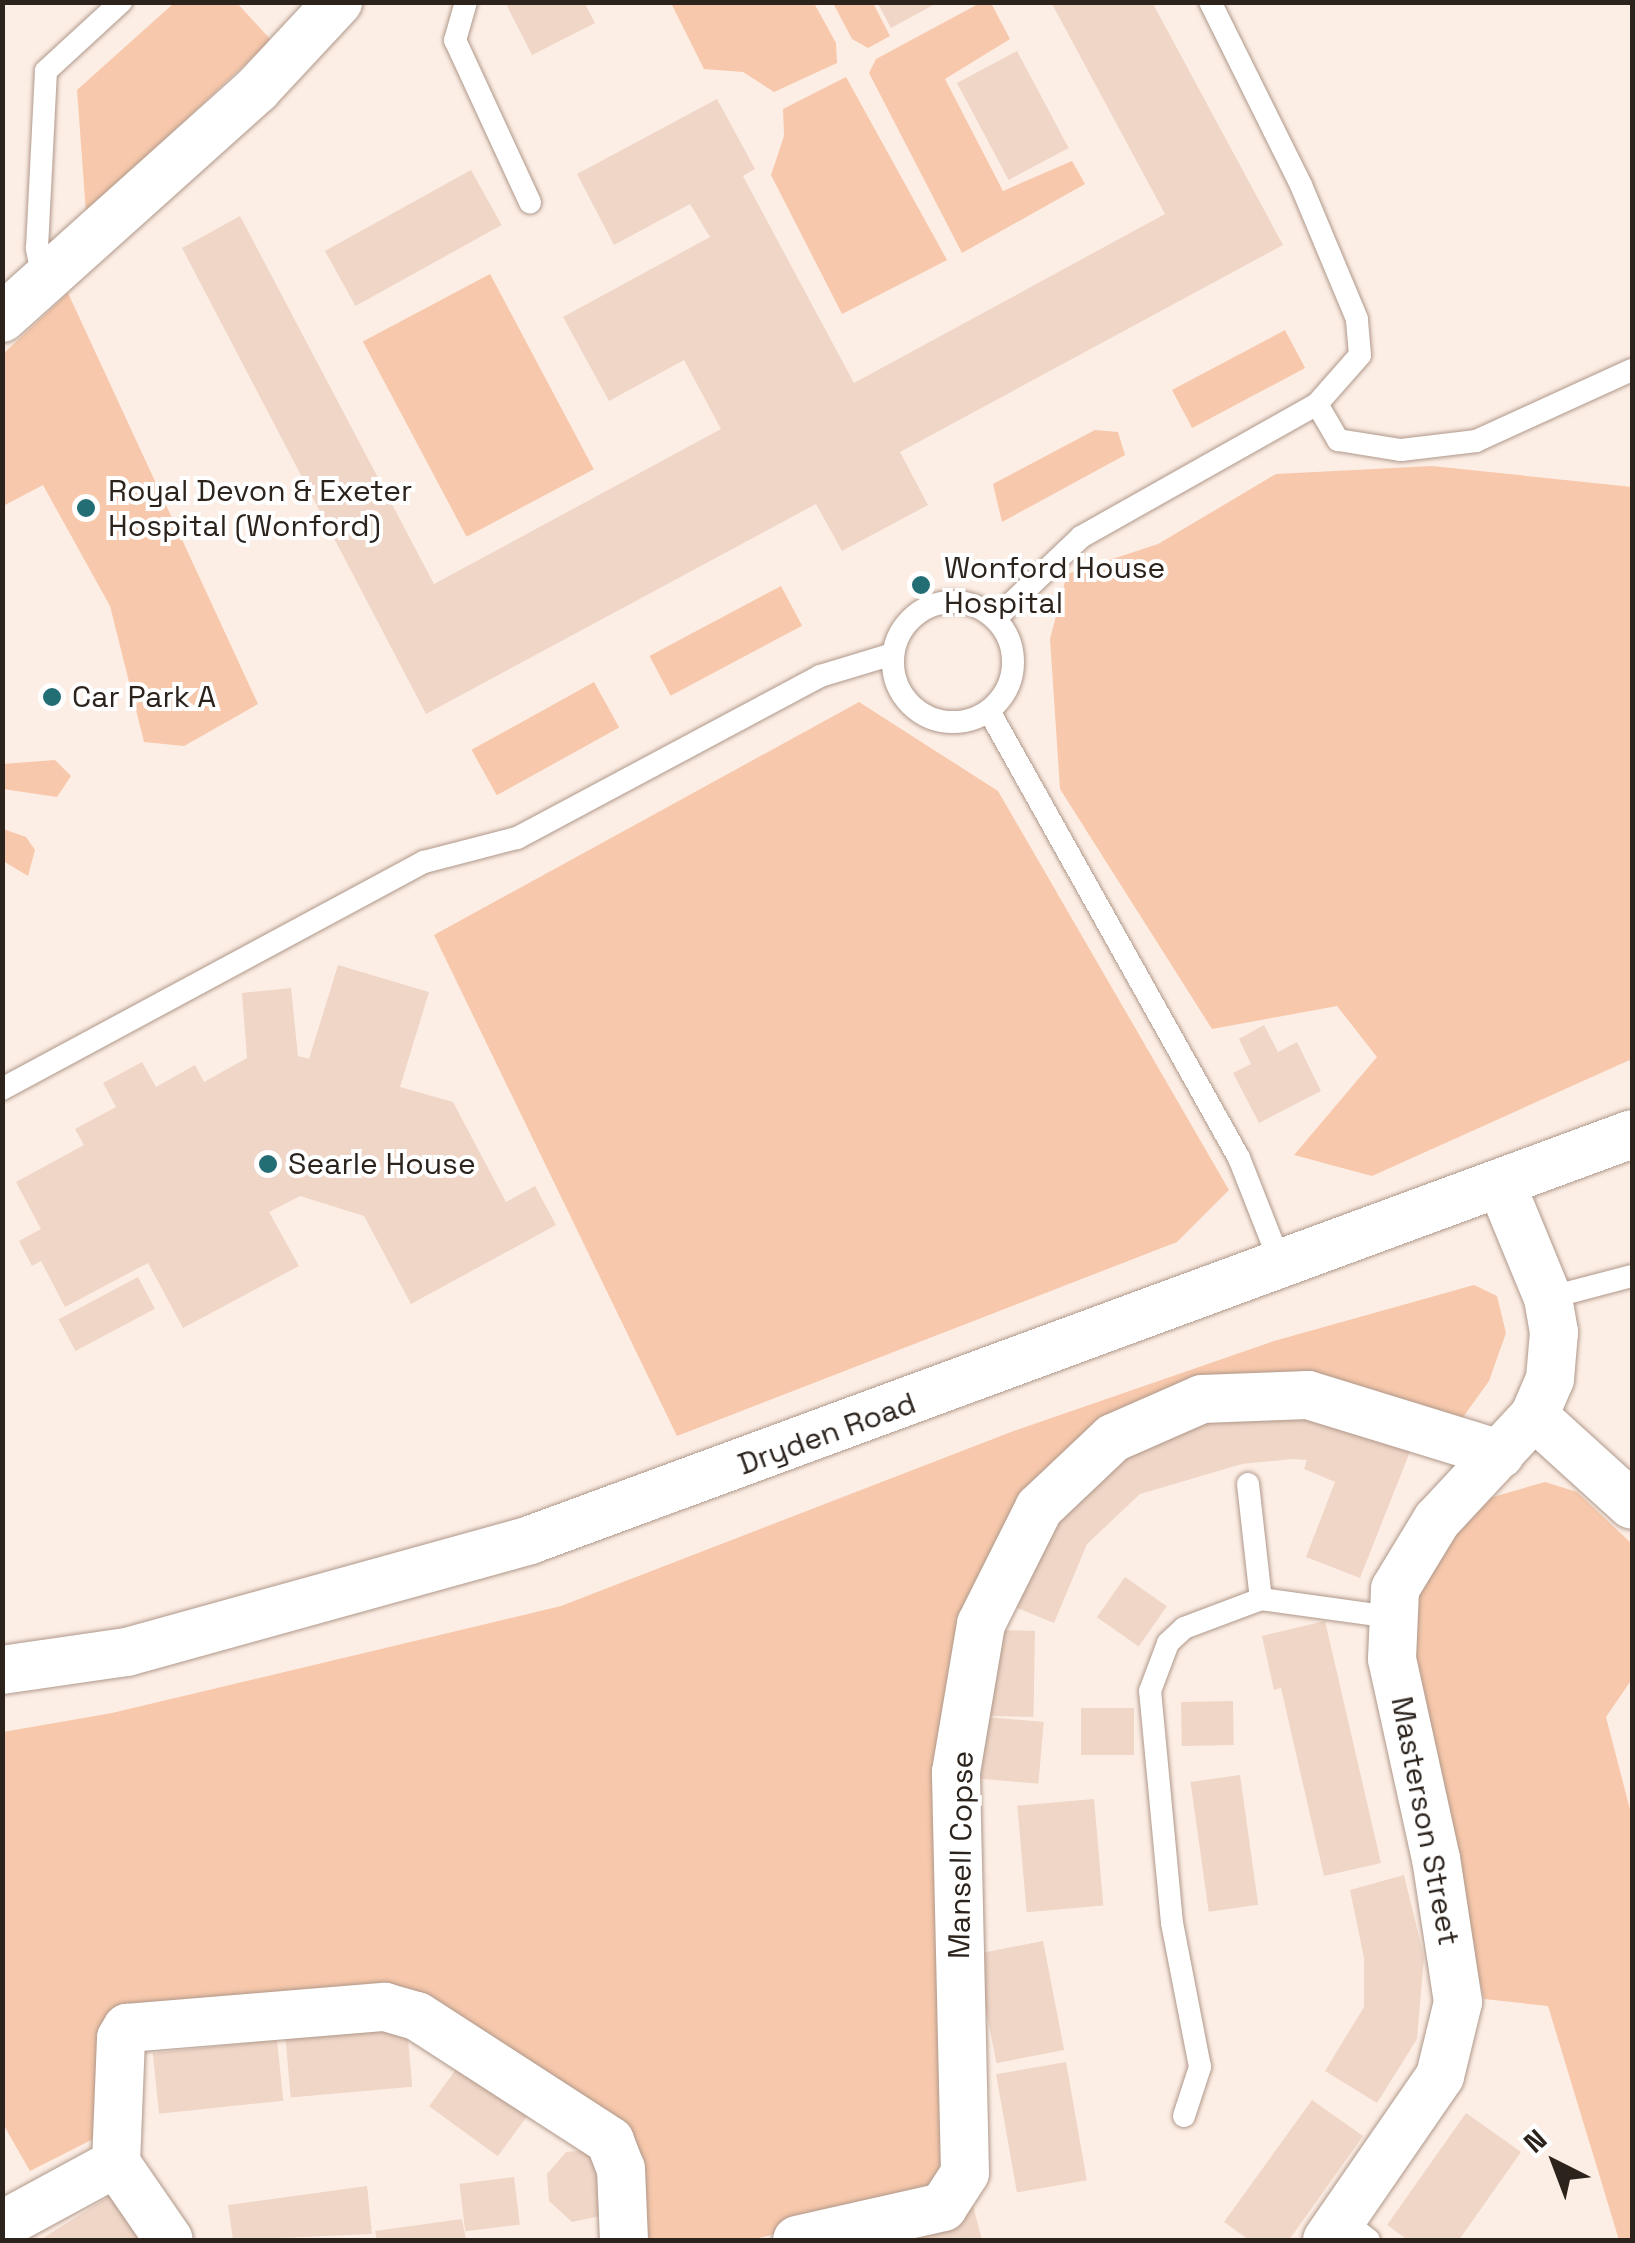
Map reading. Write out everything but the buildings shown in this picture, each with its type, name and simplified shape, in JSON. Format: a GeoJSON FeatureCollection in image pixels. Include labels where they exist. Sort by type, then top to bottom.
{"type":"FeatureCollection","features":[{"type":"Feature","properties":{"kind":"street"},"geometry":{"type":"LineString","coordinates":[[2,318],[257,89],[317,9]]}},
{"type":"Feature","properties":{"kind":"street","name":"Dryden Road"},"geometry":{"type":"LineString","coordinates":[[2,1670],[128,1652],[530,1540],[1632,1134]]}},
{"type":"Feature","properties":{"kind":"street"},"geometry":{"type":"LineString","coordinates":[[1501,1184],[1548,1298],[1554,1332],[1550,1379],[1534,1416],[1632,1505]]}},
{"type":"Feature","properties":{"kind":"street","name":"Mansell Copse"},"geometry":{"type":"LineString","coordinates":[[797,2240],[943,2207],[965,2173],[956,1772],[981,1624],[1039,1508],[1113,1438],[1202,1400],[1308,1395],[1500,1454]]}},
{"type":"Feature","properties":{"kind":"street","name":"Masterson Street"},"geometry":{"type":"LineString","coordinates":[[1346,2233],[1440,2076],[1458,2002],[1436,1859],[1392,1659],[1390,1617],[1395,1589],[1437,1520],[1534,1416]]}},
{"type":"Feature","properties":{"kind":"street"},"geometry":{"type":"LineString","coordinates":[[168,2240],[116,2163],[120,2038],[127,2028],[385,2007],[417,2016],[610,2141],[621,2169],[624,2240]]}},
{"type":"Feature","properties":{"kind":"street"},"geometry":{"type":"LineString","coordinates":[[2,2225],[98,2166],[116,2163]]}},
{"type":"Feature","properties":{"kind":"lane"},"geometry":{"type":"LineString","coordinates":[[44,284],[36,248],[46,70],[121,2]]}},
{"type":"Feature","properties":{"kind":"lane"},"geometry":{"type":"LineString","coordinates":[[466,2],[455,40],[530,202]]}},
{"type":"Feature","properties":{"kind":"lane"},"geometry":{"type":"LineString","coordinates":[[996,618],[1081,537],[1317,404],[1360,355],[1357,320],[1300,185],[1210,2]]}},
{"type":"Feature","properties":{"kind":"lane"},"geometry":{"type":"LineString","coordinates":[[1317,404],[1338,440],[1401,450],[1476,442],[1486,432],[1527,423],[1632,370]]}},
{"type":"Feature","properties":{"kind":"lane"},"geometry":{"type":"LineString","coordinates":[[942,602],[977,605],[996,618],[1011,640],[1013,662],[1005,694],[989,711],[961,722],[930,718],[903,696],[893,654],[916,614],[942,602]]}},
{"type":"Feature","properties":{"kind":"lane"},"geometry":{"type":"LineString","coordinates":[[2,1088],[424,862],[516,838],[820,676],[893,654]]}},
{"type":"Feature","properties":{"kind":"lane"},"geometry":{"type":"LineString","coordinates":[[989,711],[1240,1158],[1280,1262]]}},
{"type":"Feature","properties":{"kind":"lane"},"geometry":{"type":"LineString","coordinates":[[1548,1298],[1632,1276]]}},
{"type":"Feature","properties":{"kind":"lane"},"geometry":{"type":"LineString","coordinates":[[1248,1484],[1262,1599]]}},
{"type":"Feature","properties":{"kind":"lane"},"geometry":{"type":"LineString","coordinates":[[1184,2116],[1200,2067],[1172,1923],[1150,1691],[1168,1643],[1184,1628],[1262,1599],[1390,1617]]}},
{"type":"Feature","properties":{"kind":"shaded area"},"geometry":{"type":"Polygon","coordinates":[[[982,2],[991,3],[1010,39],[945,79],[1003,191],[1072,161],[1085,184],[962,253],[869,73],[876,59],[982,2]]]}},
{"type":"Feature","properties":{"kind":"shaded area"},"geometry":{"type":"Polygon","coordinates":[[[174,3],[237,3],[271,40],[86,213],[77,90],[174,3]]]}},
{"type":"Feature","properties":{"kind":"shaded area"},"geometry":{"type":"Polygon","coordinates":[[[671,3],[814,3],[836,43],[837,63],[774,92],[743,72],[704,69],[671,3]]]}},
{"type":"Feature","properties":{"kind":"shaded area"},"geometry":{"type":"Polygon","coordinates":[[[833,3],[873,3],[890,36],[868,48],[852,39],[833,3]]]}},
{"type":"Feature","properties":{"kind":"shaded area"},"geometry":{"type":"Polygon","coordinates":[[[846,77],[947,260],[842,314],[771,175],[784,136],[783,109],[846,77]]]}},
{"type":"Feature","properties":{"kind":"shaded area"},"geometry":{"type":"Polygon","coordinates":[[[490,274],[594,469],[467,537],[363,342],[490,274]]]}},
{"type":"Feature","properties":{"kind":"shaded area"},"geometry":{"type":"Polygon","coordinates":[[[68,293],[258,704],[184,746],[144,742],[110,606],[43,485],[3,506],[3,354],[68,293]]]}},
{"type":"Feature","properties":{"kind":"shaded area"},"geometry":{"type":"Polygon","coordinates":[[[1285,330],[1305,368],[1192,428],[1172,390],[1285,330]]]}},
{"type":"Feature","properties":{"kind":"shaded area"},"geometry":{"type":"Polygon","coordinates":[[[1095,430],[1118,432],[1125,455],[1002,522],[993,484],[1095,430]]]}},
{"type":"Feature","properties":{"kind":"shaded area"},"geometry":{"type":"Polygon","coordinates":[[[1432,466],[1632,487],[1632,1059],[1372,1176],[1294,1155],[1377,1057],[1337,1006],[1212,1029],[1060,789],[1050,639],[1067,574],[1158,544],[1276,474],[1432,466]]]}},
{"type":"Feature","properties":{"kind":"shaded area"},"geometry":{"type":"Polygon","coordinates":[[[781,586],[802,626],[671,696],[649,656],[781,586]]]}},
{"type":"Feature","properties":{"kind":"shaded area"},"geometry":{"type":"Polygon","coordinates":[[[594,682],[619,727],[497,795],[472,750],[594,682]]]}},
{"type":"Feature","properties":{"kind":"shaded area"},"geometry":{"type":"Polygon","coordinates":[[[859,702],[998,791],[1229,1190],[1177,1242],[677,1436],[434,935],[859,702]]]}},
{"type":"Feature","properties":{"kind":"shaded area"},"geometry":{"type":"Polygon","coordinates":[[[55,760],[71,776],[57,797],[3,789],[3,764],[55,760]]]}},
{"type":"Feature","properties":{"kind":"shaded area"},"geometry":{"type":"Polygon","coordinates":[[[3,829],[26,837],[35,850],[28,876],[3,861],[3,829]]]}},
{"type":"Feature","properties":{"kind":"shaded area"},"geometry":{"type":"Polygon","coordinates":[[[1474,1285],[1497,1296],[1506,1333],[1489,1381],[1461,1420],[1200,1395],[982,1605],[942,2194],[750,2240],[640,2240],[625,2146],[433,2018],[109,2019],[107,2132],[30,2171],[3,2124],[3,1732],[112,1713],[561,1606],[1011,1432],[1274,1341],[1474,1285]]]}},
{"type":"Feature","properties":{"kind":"shaded area"},"geometry":{"type":"Polygon","coordinates":[[[1545,1482],[1577,1492],[1632,1544],[1632,1679],[1606,1717],[1632,1817],[1632,2240],[1619,2240],[1548,2006],[1484,1999],[1434,1798],[1408,1625],[1434,1553],[1472,1503],[1545,1482]]]}},
{"type":"Feature","properties":{"kind":"place","name":"Royal Devon & Exeter Hospital (Wonford)"},"geometry":{"type":"Point","coordinates":[86,508]}},
{"type":"Feature","properties":{"kind":"place","name":"Wonford House Hospital"},"geometry":{"type":"Point","coordinates":[921,585]}},
{"type":"Feature","properties":{"kind":"place","name":"Car Park A"},"geometry":{"type":"Point","coordinates":[52,697]}},
{"type":"Feature","properties":{"kind":"place","name":"Searle House"},"geometry":{"type":"Point","coordinates":[268,1164]}}]}
